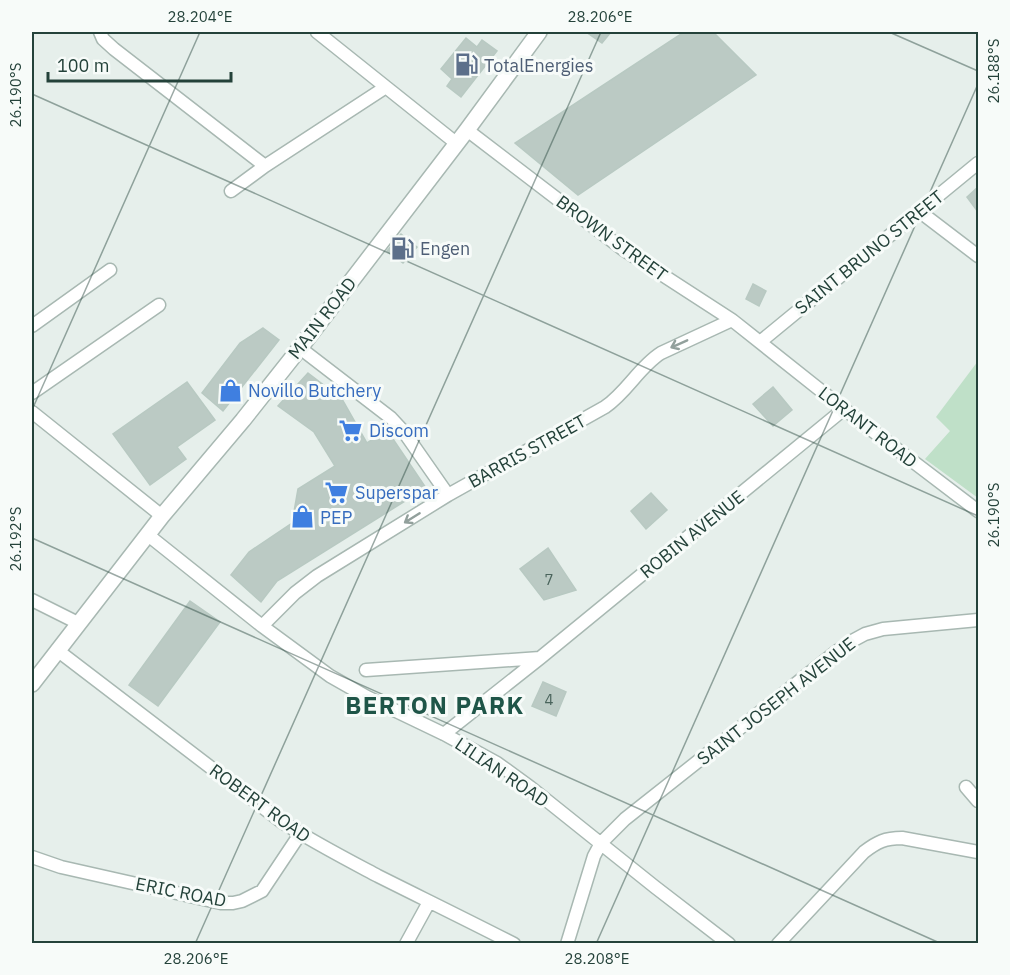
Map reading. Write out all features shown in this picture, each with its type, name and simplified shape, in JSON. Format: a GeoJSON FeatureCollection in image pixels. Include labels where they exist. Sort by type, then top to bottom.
{"type":"FeatureCollection","features":[{"type":"Feature","properties":{"kind":"street"},"geometry":{"type":"LineString","coordinates":[[100,32],[103,39],[114,49],[265,166]]}},
{"type":"Feature","properties":{"kind":"street"},"geometry":{"type":"LineString","coordinates":[[317,32],[456,143]]}},
{"type":"Feature","properties":{"kind":"street","name":"MAIN ROAD"},"geometry":{"type":"LineString","coordinates":[[32,684],[162,516],[300,348],[539,32]]}},
{"type":"Feature","properties":{"kind":"street"},"geometry":{"type":"LineString","coordinates":[[231,191],[265,166],[386,87]]}},
{"type":"Feature","properties":{"kind":"street","name":"BROWN STREET"},"geometry":{"type":"LineString","coordinates":[[467,130],[624,250],[732,320],[760,342]]}},
{"type":"Feature","properties":{"kind":"street","name":"SAINT BRUNO STREET"},"geometry":{"type":"LineString","coordinates":[[760,342],[978,163]]}},
{"type":"Feature","properties":{"kind":"street"},"geometry":{"type":"LineString","coordinates":[[919,211],[978,256]]}},
{"type":"Feature","properties":{"kind":"street"},"geometry":{"type":"LineString","coordinates":[[32,326],[110,270]]}},
{"type":"Feature","properties":{"kind":"street"},"geometry":{"type":"LineString","coordinates":[[32,393],[159,305]]}},
{"type":"Feature","properties":{"kind":"street","name":"BARRIS STREET"},"geometry":{"type":"LineString","coordinates":[[262,626],[295,593],[317,576],[448,495],[613,401],[653,358],[661,353],[732,320]]}},
{"type":"Feature","properties":{"kind":"street","name":"LORANT ROAD"},"geometry":{"type":"LineString","coordinates":[[760,342],[978,511]]}},
{"type":"Feature","properties":{"kind":"street"},"geometry":{"type":"LineString","coordinates":[[300,348],[391,418],[404,432],[448,495]]}},
{"type":"Feature","properties":{"kind":"street","name":"ROBIN AVENUE"},"geometry":{"type":"LineString","coordinates":[[444,734],[844,409]]}},
{"type":"Feature","properties":{"kind":"street"},"geometry":{"type":"LineString","coordinates":[[32,412],[162,516]]}},
{"type":"Feature","properties":{"kind":"street","name":"LILIAN ROAD"},"geometry":{"type":"LineString","coordinates":[[148,535],[262,626],[345,685],[497,763],[729,944]]}},
{"type":"Feature","properties":{"kind":"street"},"geometry":{"type":"LineString","coordinates":[[32,600],[78,623]]}},
{"type":"Feature","properties":{"kind":"street","name":"SAINT JOSEPH AVENUE"},"geometry":{"type":"LineString","coordinates":[[601,843],[625,819],[852,641],[864,634],[883,629],[978,620]]}},
{"type":"Feature","properties":{"kind":"street","name":"ROBERT ROAD"},"geometry":{"type":"LineString","coordinates":[[57,650],[300,834],[514,944]]}},
{"type":"Feature","properties":{"kind":"street"},"geometry":{"type":"LineString","coordinates":[[366,670],[540,658]]}},
{"type":"Feature","properties":{"kind":"street"},"geometry":{"type":"LineString","coordinates":[[966,786],[978,801]]}},
{"type":"Feature","properties":{"kind":"street","name":"ERIC ROAD"},"geometry":{"type":"LineString","coordinates":[[32,857],[95,875],[221,903],[233,903],[262,891],[300,834]]}},
{"type":"Feature","properties":{"kind":"street"},"geometry":{"type":"LineString","coordinates":[[778,944],[864,852],[876,843],[890,838],[902,838],[978,852]]}},
{"type":"Feature","properties":{"kind":"street"},"geometry":{"type":"LineString","coordinates":[[567,944],[589,870],[601,843]]}},
{"type":"Feature","properties":{"kind":"street"},"geometry":{"type":"LineString","coordinates":[[406,944],[429,902]]}},
{"type":"Feature","properties":{"kind":"green space"},"geometry":{"type":"Polygon","coordinates":[[[978,361],[978,498],[925,459],[950,431],[936,417],[978,361]]]}},
{"type":"Feature","properties":{"kind":"building"},"geometry":{"type":"Polygon","coordinates":[[[586,32],[611,32],[602,43],[586,32]]]}},
{"type":"Feature","properties":{"kind":"building"},"geometry":{"type":"Polygon","coordinates":[[[684,32],[713,32],[756,75],[578,195],[515,143],[684,32]]]}},
{"type":"Feature","properties":{"kind":"building"},"geometry":{"type":"Polygon","coordinates":[[[466,38],[477,47],[482,40],[497,51],[461,97],[447,86],[452,79],[441,69],[466,38]]]}},
{"type":"Feature","properties":{"kind":"building"},"geometry":{"type":"Polygon","coordinates":[[[978,187],[978,212],[967,197],[978,187]]]}},
{"type":"Feature","properties":{"kind":"building"},"geometry":{"type":"Polygon","coordinates":[[[401,234],[417,247],[403,263],[387,251],[401,234]]]}},
{"type":"Feature","properties":{"kind":"building"},"geometry":{"type":"Polygon","coordinates":[[[753,284],[766,291],[759,306],[746,299],[753,284]]]}},
{"type":"Feature","properties":{"kind":"building"},"geometry":{"type":"Polygon","coordinates":[[[263,328],[279,340],[223,411],[202,393],[240,343],[263,328]]]}},
{"type":"Feature","properties":{"kind":"building"},"geometry":{"type":"Polygon","coordinates":[[[308,373],[342,399],[367,443],[387,430],[426,488],[277,581],[261,602],[231,575],[249,552],[292,523],[298,489],[335,466],[314,432],[278,406],[308,373]]]}},
{"type":"Feature","properties":{"kind":"building"},"geometry":{"type":"Polygon","coordinates":[[[187,382],[215,420],[177,447],[186,459],[150,485],[113,434],[187,382]]]}},
{"type":"Feature","properties":{"kind":"building"},"geometry":{"type":"Polygon","coordinates":[[[773,387],[792,410],[773,426],[753,404],[773,387]]]}},
{"type":"Feature","properties":{"kind":"building"},"geometry":{"type":"Polygon","coordinates":[[[651,493],[667,510],[646,529],[631,511],[651,493]]]}},
{"type":"Feature","properties":{"kind":"building"},"geometry":{"type":"Polygon","coordinates":[[[548,548],[576,590],[544,600],[520,569],[548,548]]]}},
{"type":"Feature","properties":{"kind":"building"},"geometry":{"type":"Polygon","coordinates":[[[190,601],[220,622],[158,706],[129,685],[190,601]]]}},
{"type":"Feature","properties":{"kind":"building"},"geometry":{"type":"Polygon","coordinates":[[[543,682],[566,692],[556,716],[532,706],[543,682]]]}},
{"type":"Feature","properties":{"kind":"place","name":"TotalEnergies"},"geometry":{"type":"Point","coordinates":[466,65]}},
{"type":"Feature","properties":{"kind":"place","name":"Engen"},"geometry":{"type":"Point","coordinates":[402,248]}},
{"type":"Feature","properties":{"kind":"place","name":"Novillo Butchery"},"geometry":{"type":"Point","coordinates":[230,390]}},
{"type":"Feature","properties":{"kind":"place","name":"Discom"},"geometry":{"type":"Point","coordinates":[351,430]}},
{"type":"Feature","properties":{"kind":"place","name":"Superspar"},"geometry":{"type":"Point","coordinates":[337,492]}},
{"type":"Feature","properties":{"kind":"place","name":"PEP"},"geometry":{"type":"Point","coordinates":[302,517]}},
{"type":"Feature","properties":{"kind":"district","name":"BERTON PARK"},"geometry":{"type":"Point","coordinates":[435,705]}}]}
